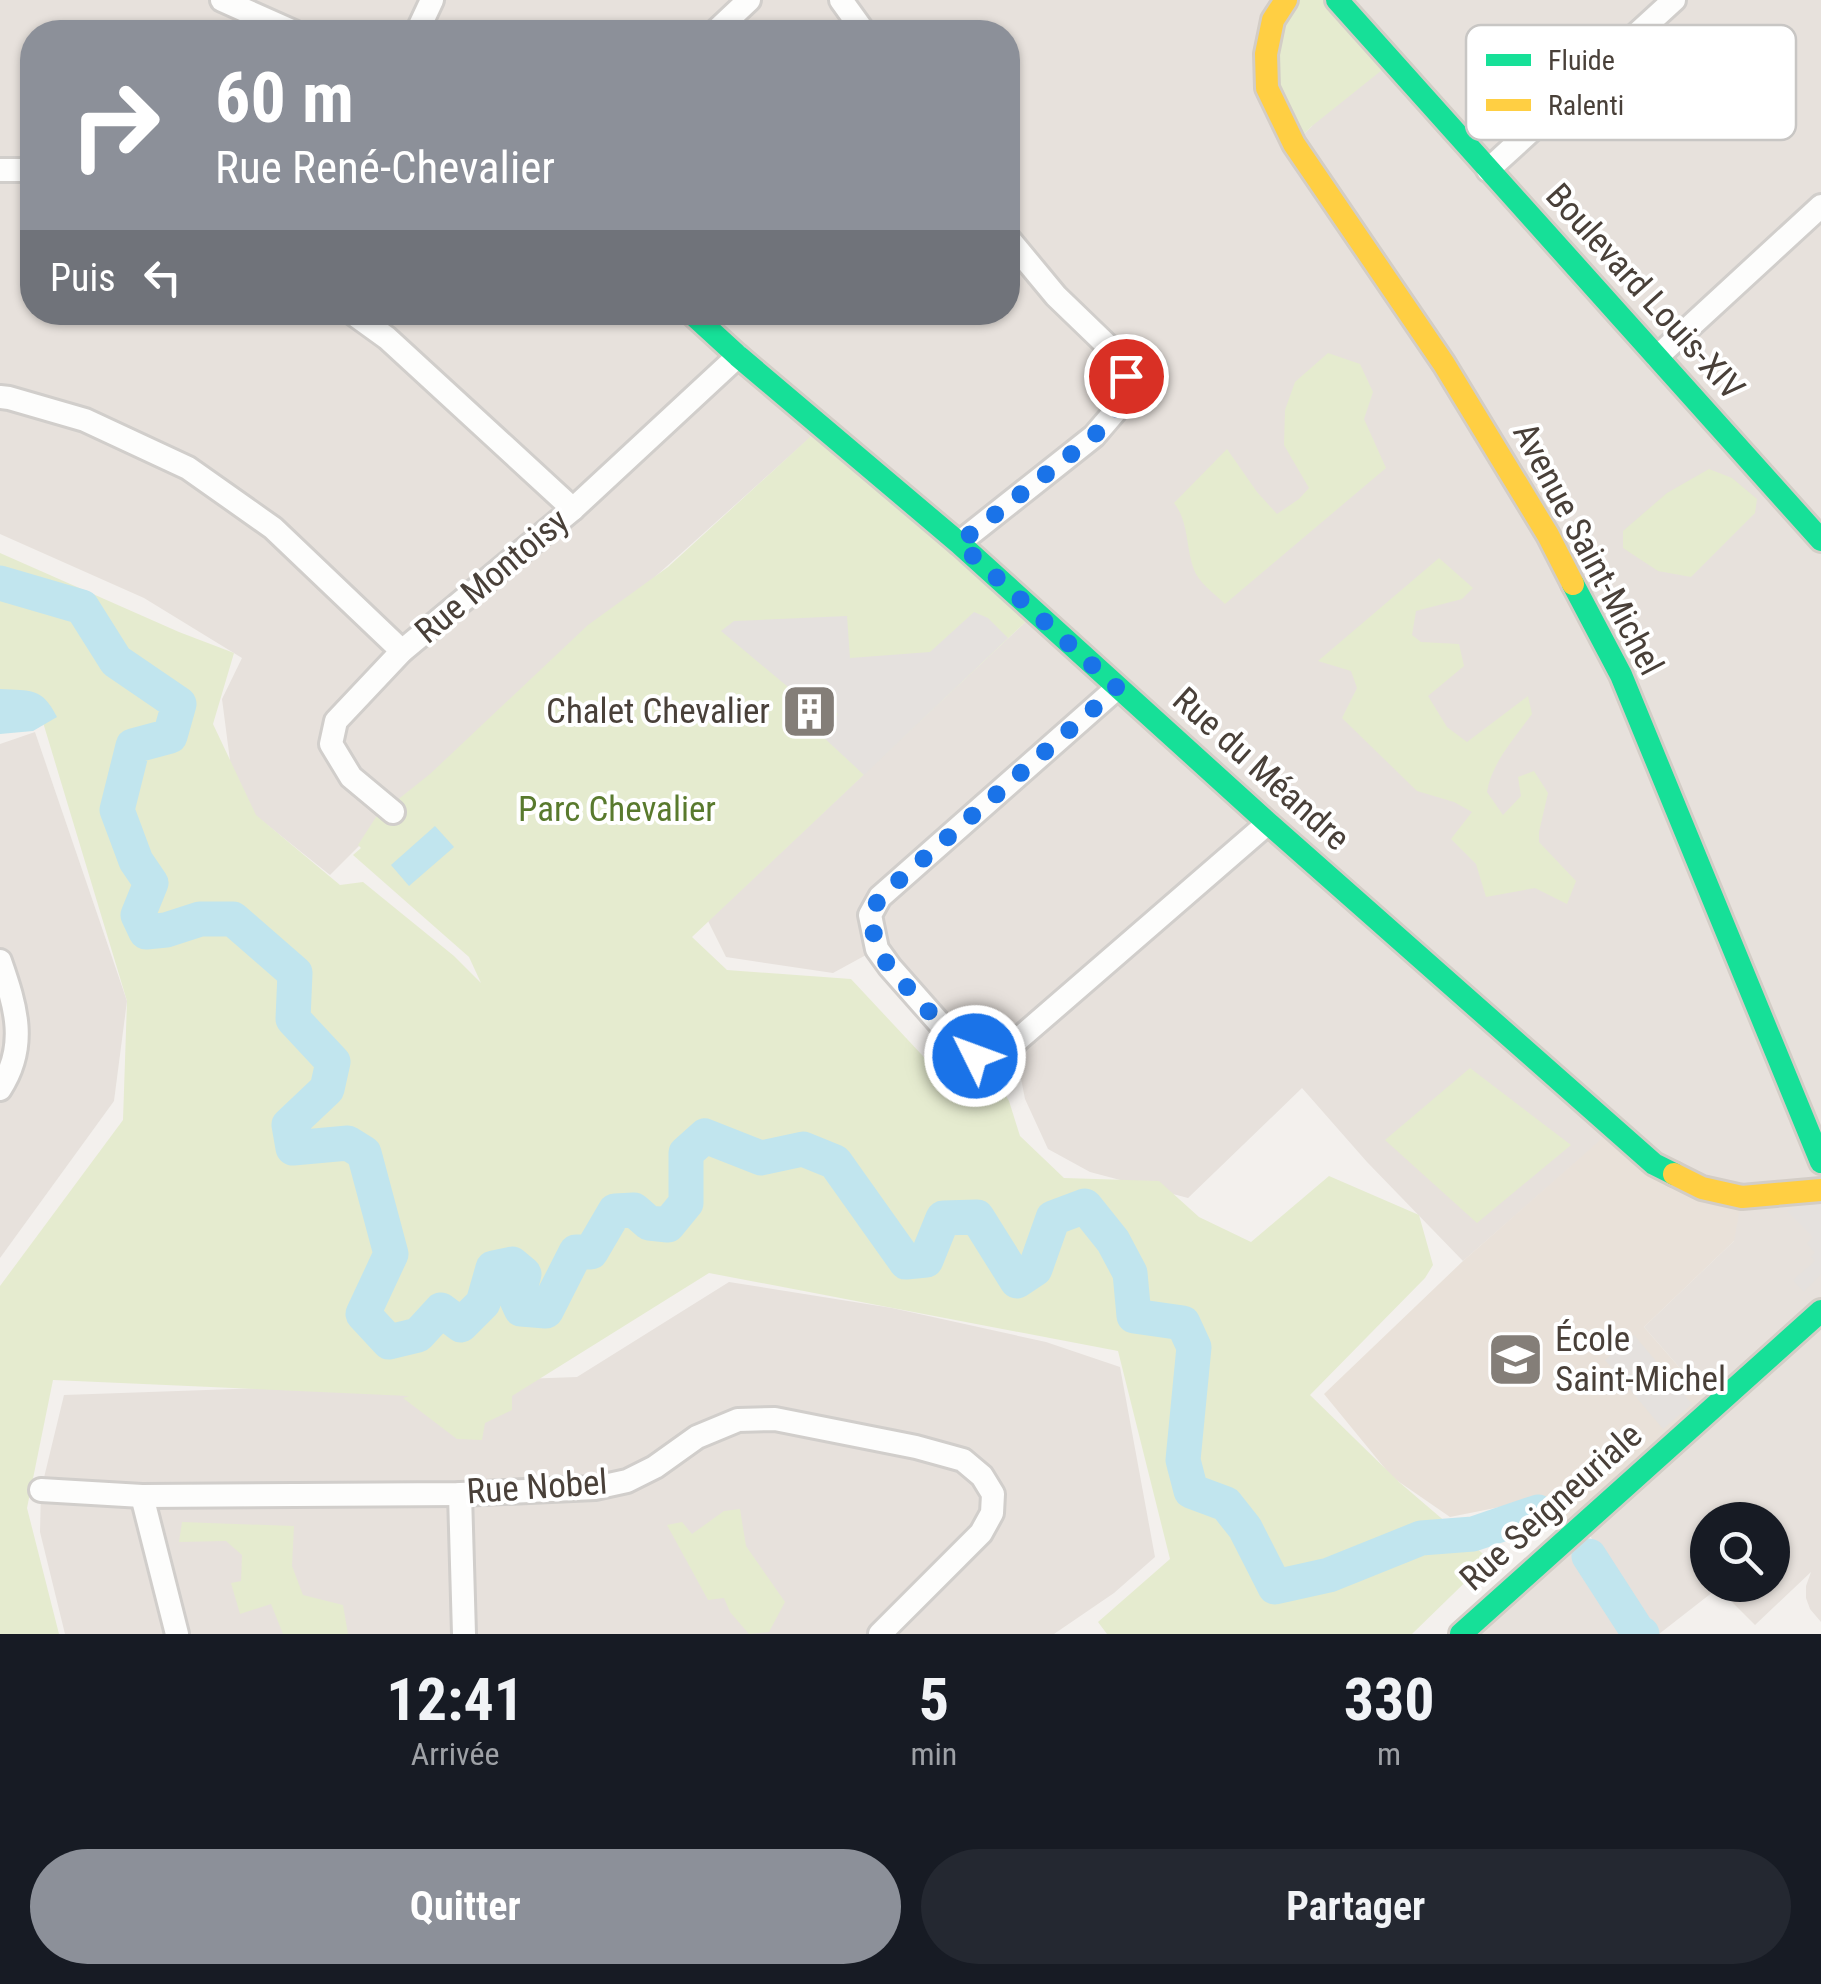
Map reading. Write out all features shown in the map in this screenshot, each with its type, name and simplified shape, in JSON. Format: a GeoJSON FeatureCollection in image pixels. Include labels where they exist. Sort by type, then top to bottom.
{"type":"FeatureCollection","features":[{"type":"Feature","properties":{"kind":"street"},"geometry":{"type":"LineString","coordinates":[[222,0],[267,20]]}},
{"type":"Feature","properties":{"kind":"street"},"geometry":{"type":"LineString","coordinates":[[727,20],[749,0]]}},
{"type":"Feature","properties":{"kind":"street","name":"Avenue Saint-Michel"},"geometry":{"type":"LineString","coordinates":[[1286,0],[1273,20],[1266,54],[1267,88],[1281,120],[1444,364],[1548,535],[1621,675],[1821,1162]]}},
{"type":"Feature","properties":{"kind":"street","name":"Boulevard Louis-XIV"},"geometry":{"type":"LineString","coordinates":[[1337,0],[1821,540]]}},
{"type":"Feature","properties":{"kind":"street"},"geometry":{"type":"LineString","coordinates":[[1647,25],[1674,0]]}},
{"type":"Feature","properties":{"kind":"street"},"geometry":{"type":"LineString","coordinates":[[1488,170],[1521,140]]}},
{"type":"Feature","properties":{"kind":"street"},"geometry":{"type":"LineString","coordinates":[[1656,357],[1821,206]]}},
{"type":"Feature","properties":{"kind":"street"},"geometry":{"type":"LineString","coordinates":[[959,543],[1094,436],[1118,408],[1124,394],[1126,376],[1112,350],[1056,296],[1020,252]]}},
{"type":"Feature","properties":{"kind":"street"},"geometry":{"type":"LineString","coordinates":[[369,325],[573,509]]}},
{"type":"Feature","properties":{"kind":"street","name":"Rue du Méandre"},"geometry":{"type":"LineString","coordinates":[[704,325],[959,543],[1654,1164],[1702,1188],[1742,1196],[1821,1190]]}},
{"type":"Feature","properties":{"kind":"street","name":"Rue Montoisy"},"geometry":{"type":"LineString","coordinates":[[393,812],[352,777],[331,744],[336,721],[402,651],[573,509],[738,356]]}},
{"type":"Feature","properties":{"kind":"street"},"geometry":{"type":"LineString","coordinates":[[0,397],[85,420],[188,468],[273,528],[402,651]]}},
{"type":"Feature","properties":{"kind":"street"},"geometry":{"type":"LineString","coordinates":[[1117,688],[880,897],[870,915],[877,949],[957,1043],[975,1056],[994,1054],[1014,1042],[1268,823]]}},
{"type":"Feature","properties":{"kind":"street"},"geometry":{"type":"LineString","coordinates":[[0,961],[16,1018],[18,1048],[11,1072],[0,1089]]}},
{"type":"Feature","properties":{"kind":"street","name":"Rue Seigneuriale"},"geometry":{"type":"LineString","coordinates":[[1461,1634],[1821,1311]]}},
{"type":"Feature","properties":{"kind":"street","name":"Rue Nobel"},"geometry":{"type":"LineString","coordinates":[[41,1490],[142,1496],[460,1494],[596,1488],[627,1481],[697,1437],[738,1420],[775,1420],[916,1446],[963,1460],[982,1476],[993,1494],[992,1512],[982,1533],[880,1634]]}},
{"type":"Feature","properties":{"kind":"street"},"geometry":{"type":"LineString","coordinates":[[460,1494],[464,1634]]}},
{"type":"Feature","properties":{"kind":"street"},"geometry":{"type":"LineString","coordinates":[[142,1496],[177,1634]]}},
{"type":"Feature","properties":{"kind":"shaded area"},"geometry":{"type":"Polygon","coordinates":[[[0,0],[1286,0],[1294,144],[1312,126],[1337,0],[1821,0],[1821,1622],[1806,1598],[1811,1572],[1790,1592],[1790,1502],[1690,1502],[1690,1602],[1700,1602],[1659,1634],[1628,1607],[1584,1524],[1714,1407],[1644,1327],[1734,1241],[1614,1129],[1463,1261],[1302,1088],[1188,1198],[1090,1172],[1048,1149],[1025,1099],[1014,1043],[975,1056],[877,949],[833,973],[726,957],[708,921],[1035,613],[822,427],[393,812],[330,875],[235,799],[222,699],[242,658],[144,598],[0,534],[0,0]]]}},
{"type":"Feature","properties":{"kind":"shaded area"},"geometry":{"type":"Polygon","coordinates":[[[974,612],[988,618],[1008,638],[864,775],[821,735],[838,714],[802,684],[794,692],[721,631],[734,621],[847,616],[850,658],[930,652],[974,612]]]}},
{"type":"Feature","properties":{"kind":"shaded area"},"geometry":{"type":"Polygon","coordinates":[[[35,732],[127,1001],[114,1101],[0,1258],[0,744],[35,732]]]}},
{"type":"Feature","properties":{"kind":"shaded area","name":"École Saint-Michel"},"geometry":{"type":"Polygon","coordinates":[[[1614,1128],[1742,1197],[1734,1241],[1644,1327],[1714,1407],[1574,1534],[1545,1498],[1450,1517],[1392,1477],[1324,1394],[1463,1261],[1614,1128]]]}},
{"type":"Feature","properties":{"kind":"shaded area"},"geometry":{"type":"Polygon","coordinates":[[[1818,1200],[1821,1274],[1804,1292],[1793,1280],[1815,1261],[1811,1256],[1815,1253],[1807,1243],[1813,1237],[1787,1211],[1818,1200]]]}},
{"type":"Feature","properties":{"kind":"shaded area"},"geometry":{"type":"Polygon","coordinates":[[[729,1282],[892,1308],[1046,1342],[1120,1367],[1155,1557],[1114,1593],[1054,1634],[65,1634],[40,1532],[41,1490],[64,1395],[577,1377],[729,1282]]]}},
{"type":"Feature","properties":{"kind":"shaded area"},"geometry":{"type":"Polygon","coordinates":[[[1634,1335],[1692,1404],[1663,1429],[1605,1360],[1634,1335]]]}},
{"type":"Feature","properties":{"kind":"shaded area"},"geometry":{"type":"Polygon","coordinates":[[[1574,1534],[1628,1634],[1461,1634],[1574,1534]]]}},
{"type":"Feature","properties":{"kind":"shaded area"},"geometry":{"type":"Polygon","coordinates":[[[1732,1602],[1779,1602],[1755,1625],[1732,1602]]]}},
{"type":"Feature","properties":{"kind":"green space"},"geometry":{"type":"Polygon","coordinates":[[[1286,0],[1337,0],[1392,62],[1294,144],[1266,54],[1286,0]]]}},
{"type":"Feature","properties":{"kind":"green space"},"geometry":{"type":"Polygon","coordinates":[[[1328,353],[1360,364],[1373,392],[1364,419],[1386,468],[1225,604],[1196,574],[1183,519],[1174,503],[1227,449],[1277,514],[1299,499],[1309,488],[1284,445],[1285,410],[1295,382],[1328,353]]]}},
{"type":"Feature","properties":{"kind":"green space","name":"Parc Chevalier"},"geometry":{"type":"Polygon","coordinates":[[[822,426],[1035,613],[692,937],[727,970],[851,979],[950,1085],[995,1078],[1009,1101],[1020,1136],[1064,1178],[1159,1181],[1199,1217],[1251,1242],[1329,1176],[1419,1215],[1433,1265],[1425,1278],[1310,1395],[1399,1482],[1489,1559],[1412,1634],[1107,1634],[1098,1622],[1170,1559],[1118,1351],[709,1273],[512,1396],[512,1410],[485,1423],[482,1440],[457,1439],[403,1398],[409,1396],[53,1380],[27,1508],[59,1634],[0,1634],[0,1286],[123,1120],[127,1001],[42,719],[0,734],[0,553],[234,653],[213,724],[256,815],[340,885],[363,882],[481,983],[469,957],[353,855],[361,848],[358,845],[376,817],[430,774],[588,625],[668,567],[822,426]]]}},
{"type":"Feature","properties":{"kind":"green space"},"geometry":{"type":"Polygon","coordinates":[[[1709,469],[1732,478],[1757,499],[1755,513],[1691,577],[1658,571],[1623,548],[1623,531],[1667,493],[1709,469]]]}},
{"type":"Feature","properties":{"kind":"green space"},"geometry":{"type":"Polygon","coordinates":[[[1439,558],[1473,588],[1462,599],[1416,611],[1412,635],[1421,642],[1459,644],[1464,666],[1428,696],[1447,727],[1467,742],[1528,696],[1532,714],[1499,761],[1487,792],[1503,815],[1521,796],[1518,777],[1534,771],[1548,793],[1539,842],[1576,881],[1567,904],[1535,888],[1486,897],[1476,864],[1451,839],[1472,812],[1417,791],[1342,718],[1357,688],[1351,671],[1318,661],[1439,558]]]}},
{"type":"Feature","properties":{"kind":"green space"},"geometry":{"type":"Polygon","coordinates":[[[1470,1068],[1571,1145],[1477,1223],[1385,1140],[1470,1068]]]}},
{"type":"Feature","properties":{"kind":"green space"},"geometry":{"type":"Polygon","coordinates":[[[740,1509],[746,1546],[785,1602],[769,1632],[749,1634],[730,1612],[724,1598],[708,1600],[667,1525],[682,1522],[692,1534],[724,1511],[740,1509]]]}},
{"type":"Feature","properties":{"kind":"green space"},"geometry":{"type":"Polygon","coordinates":[[[182,1522],[294,1526],[292,1566],[303,1595],[343,1605],[348,1634],[283,1634],[271,1604],[240,1614],[231,1583],[241,1581],[242,1555],[226,1541],[179,1542],[182,1522]]]}},
{"type":"Feature","properties":{"kind":"water"},"geometry":{"type":"Polygon","coordinates":[[[0,689],[41,695],[57,717],[33,731],[0,734],[0,689]]]}},
{"type":"Feature","properties":{"kind":"water"},"geometry":{"type":"Polygon","coordinates":[[[435,826],[454,847],[409,886],[391,865],[435,826]]]}},
{"type":"Feature","properties":{"kind":"waterway"},"geometry":{"type":"LineString","coordinates":[[0,583],[82,607],[116,661],[179,704],[170,736],[133,746],[117,810],[136,861],[151,883],[138,915],[146,932],[200,919],[233,919],[295,973],[293,1019],[333,1062],[327,1089],[289,1125],[293,1148],[348,1143],[364,1153],[391,1254],[363,1314],[389,1342],[418,1335],[441,1310],[461,1325],[483,1303],[493,1268],[512,1264],[524,1274],[517,1300],[521,1309],[546,1311],[576,1252],[591,1252],[615,1211],[634,1210],[649,1223],[668,1225],[686,1203],[686,1153],[705,1136],[761,1158],[803,1149],[835,1162],[906,1262],[926,1260],[943,1218],[977,1217],[1017,1281],[1035,1269],[1053,1218],[1085,1206],[1113,1241],[1130,1273],[1134,1316],[1183,1323],[1194,1347],[1183,1460],[1191,1491],[1226,1504],[1245,1528],[1275,1587],[1329,1575],[1421,1538],[1473,1534],[1538,1512]]}},
{"type":"Feature","properties":{"kind":"waterway"},"geometry":{"type":"LineString","coordinates":[[1589,1556],[1642,1634]]}},
{"type":"Feature","properties":{"kind":"traffic: fast"},"geometry":{"type":"LineString","coordinates":[[1337,0],[1821,540]]}},
{"type":"Feature","properties":{"kind":"traffic: fast"},"geometry":{"type":"LineString","coordinates":[[704,325],[959,543],[1654,1164],[1674,1174]]}},
{"type":"Feature","properties":{"kind":"traffic: fast"},"geometry":{"type":"LineString","coordinates":[[1573,584],[1621,675],[1821,1162]]}},
{"type":"Feature","properties":{"kind":"traffic: fast"},"geometry":{"type":"LineString","coordinates":[[1461,1634],[1821,1311]]}},
{"type":"Feature","properties":{"kind":"traffic: slow"},"geometry":{"type":"LineString","coordinates":[[1286,0],[1273,20],[1266,54],[1267,88],[1294,144],[1444,364],[1548,535],[1573,584]]}},
{"type":"Feature","properties":{"kind":"traffic: slow"},"geometry":{"type":"LineString","coordinates":[[1674,1174],[1702,1188],[1742,1197],[1821,1190]]}},
{"type":"Feature","properties":{"kind":"place","name":"Chalet Chevalier"},"geometry":{"type":"Point","coordinates":[809,711]}},
{"type":"Feature","properties":{"kind":"place","name":"École Saint-Michel"},"geometry":{"type":"Point","coordinates":[1516,1359]}},
{"type":"Feature","properties":{"kind":"route"},"geometry":{"type":"LineString","coordinates":[[975,1056],[957,1043],[890,968],[872,936],[870,915],[880,897],[1117,688],[959,543],[1094,436],[1118,408],[1126,376]]}}]}
